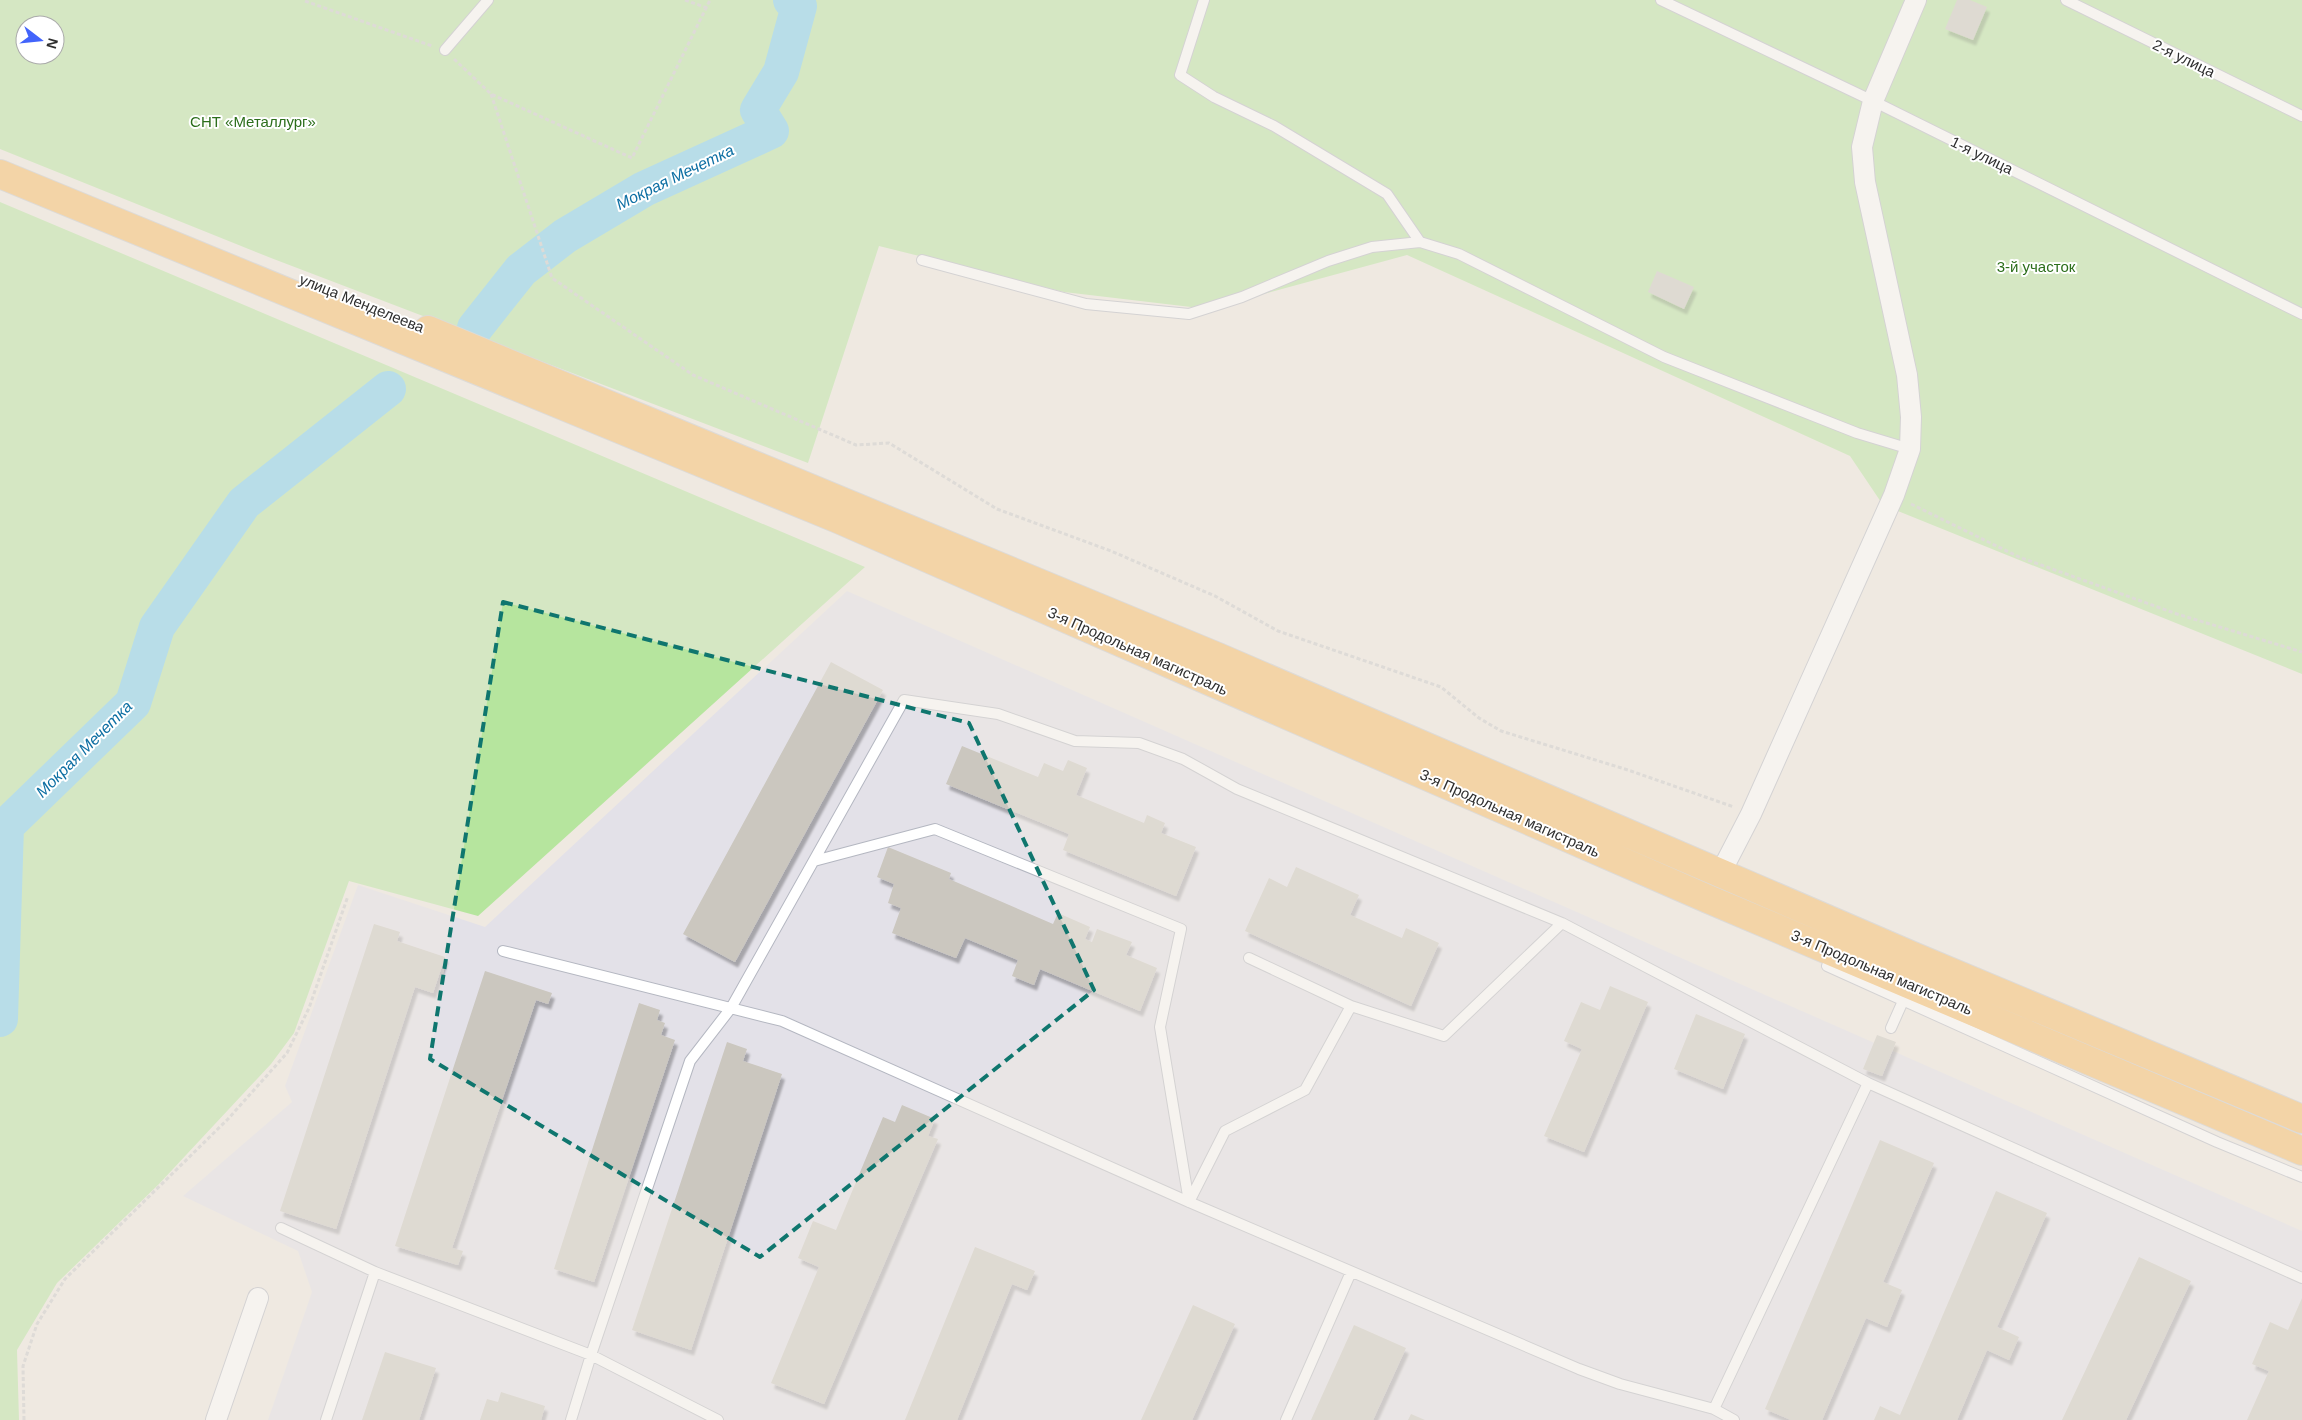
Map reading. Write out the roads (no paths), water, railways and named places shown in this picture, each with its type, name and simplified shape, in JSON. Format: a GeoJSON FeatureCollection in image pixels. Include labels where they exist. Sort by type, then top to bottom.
{"type":"FeatureCollection","features":[{"type":"Feature","properties":{"kind":"highway","name":"улица Менделеева"},"geometry":{"type":"LineString","coordinates":[[0,155],[722,461]]}},
{"type":"Feature","properties":{"kind":"highway","name":"улица Менделеева"},"geometry":{"type":"LineString","coordinates":[[0,174],[722,461]]}},
{"type":"Feature","properties":{"kind":"highway","name":"3-я Продольная магистраль"},"geometry":{"type":"LineString","coordinates":[[722,461],[1199,649],[1722,872],[1913,956],[2302,1119]]}},
{"type":"Feature","properties":{"kind":"highway","name":"3-я Продольная магистраль"},"geometry":{"type":"LineString","coordinates":[[722,461],[883,539],[1717,903],[2302,1151]]}},
{"type":"Feature","properties":{"kind":"street"},"geometry":{"type":"LineString","coordinates":[[1722,872],[1751,814],[1894,495],[1910,449],[1911,416],[1907,376],[1865,182],[1862,147],[1873,101],[1916,0]]}},
{"type":"Feature","properties":{"kind":"street"},"geometry":{"type":"LineString","coordinates":[[216,1420],[258,1298]]}},
{"type":"Feature","properties":{"kind":"lane"},"geometry":{"type":"LineString","coordinates":[[445,50],[488,0]]}},
{"type":"Feature","properties":{"kind":"lane"},"geometry":{"type":"LineString","coordinates":[[1204,0],[1180,75],[1214,97],[1274,126],[1387,194],[1420,242]]}},
{"type":"Feature","properties":{"kind":"lane","name":"1-я улица"},"geometry":{"type":"LineString","coordinates":[[1661,0],[1873,101],[2302,314]]}},
{"type":"Feature","properties":{"kind":"lane","name":"2-я улица"},"geometry":{"type":"LineString","coordinates":[[2066,0],[2302,116]]}},
{"type":"Feature","properties":{"kind":"lane"},"geometry":{"type":"LineString","coordinates":[[922,260],[1086,304],[1189,314],[1250,294],[1328,262],[1372,247],[1420,242],[1459,254],[1664,356],[1857,433],[1910,449]]}},
{"type":"Feature","properties":{"kind":"lane"},"geometry":{"type":"LineString","coordinates":[[571,1420],[690,1061],[730,1008],[904,700],[998,714],[1075,741],[1138,743],[1183,759],[1237,788],[1562,923],[1868,1083],[2302,1278]]}},
{"type":"Feature","properties":{"kind":"lane"},"geometry":{"type":"LineString","coordinates":[[814,861],[935,830],[1182,929],[1160,1027],[1189,1202]]}},
{"type":"Feature","properties":{"kind":"lane"},"geometry":{"type":"LineString","coordinates":[[1249,958],[1351,1006],[1444,1036],[1562,923]]}},
{"type":"Feature","properties":{"kind":"lane"},"geometry":{"type":"LineString","coordinates":[[503,951],[782,1021],[1189,1202],[1579,1369],[1620,1384],[1714,1409],[1734,1420]]}},
{"type":"Feature","properties":{"kind":"lane"},"geometry":{"type":"LineString","coordinates":[[1827,966],[2217,1142],[2302,1177]]}},
{"type":"Feature","properties":{"kind":"lane"},"geometry":{"type":"LineString","coordinates":[[1891,1028],[1903,1001]]}},
{"type":"Feature","properties":{"kind":"lane"},"geometry":{"type":"LineString","coordinates":[[1189,1202],[1225,1131],[1304,1090],[1351,1006]]}},
{"type":"Feature","properties":{"kind":"lane"},"geometry":{"type":"LineString","coordinates":[[1714,1409],[1868,1083]]}},
{"type":"Feature","properties":{"kind":"lane"},"geometry":{"type":"LineString","coordinates":[[281,1228],[375,1272],[591,1355],[718,1420]]}},
{"type":"Feature","properties":{"kind":"lane"},"geometry":{"type":"LineString","coordinates":[[326,1420],[375,1272]]}},
{"type":"Feature","properties":{"kind":"lane"},"geometry":{"type":"LineString","coordinates":[[1286,1420],[1351,1272]]}},
{"type":"Feature","properties":{"kind":"waterway","name":"Мокрая Мечетка"},"geometry":{"type":"LineString","coordinates":[[475,328],[521,270],[565,236],[644,189],[771,131],[758,110],[781,72],[799,6],[791,0]]}},
{"type":"Feature","properties":{"kind":"waterway","name":"Мокрая Мечетка"},"geometry":{"type":"LineString","coordinates":[[0,1019],[6,826],[133,703],[157,627],[244,503],[388,389]]}},
{"type":"Feature","properties":{"kind":"park label","name":"СНТ «Металлург»"},"geometry":{"type":"Point","coordinates":[253,121]}},
{"type":"Feature","properties":{"kind":"park label","name":"3-й участок"},"geometry":{"type":"Point","coordinates":[2036,266]}}]}
